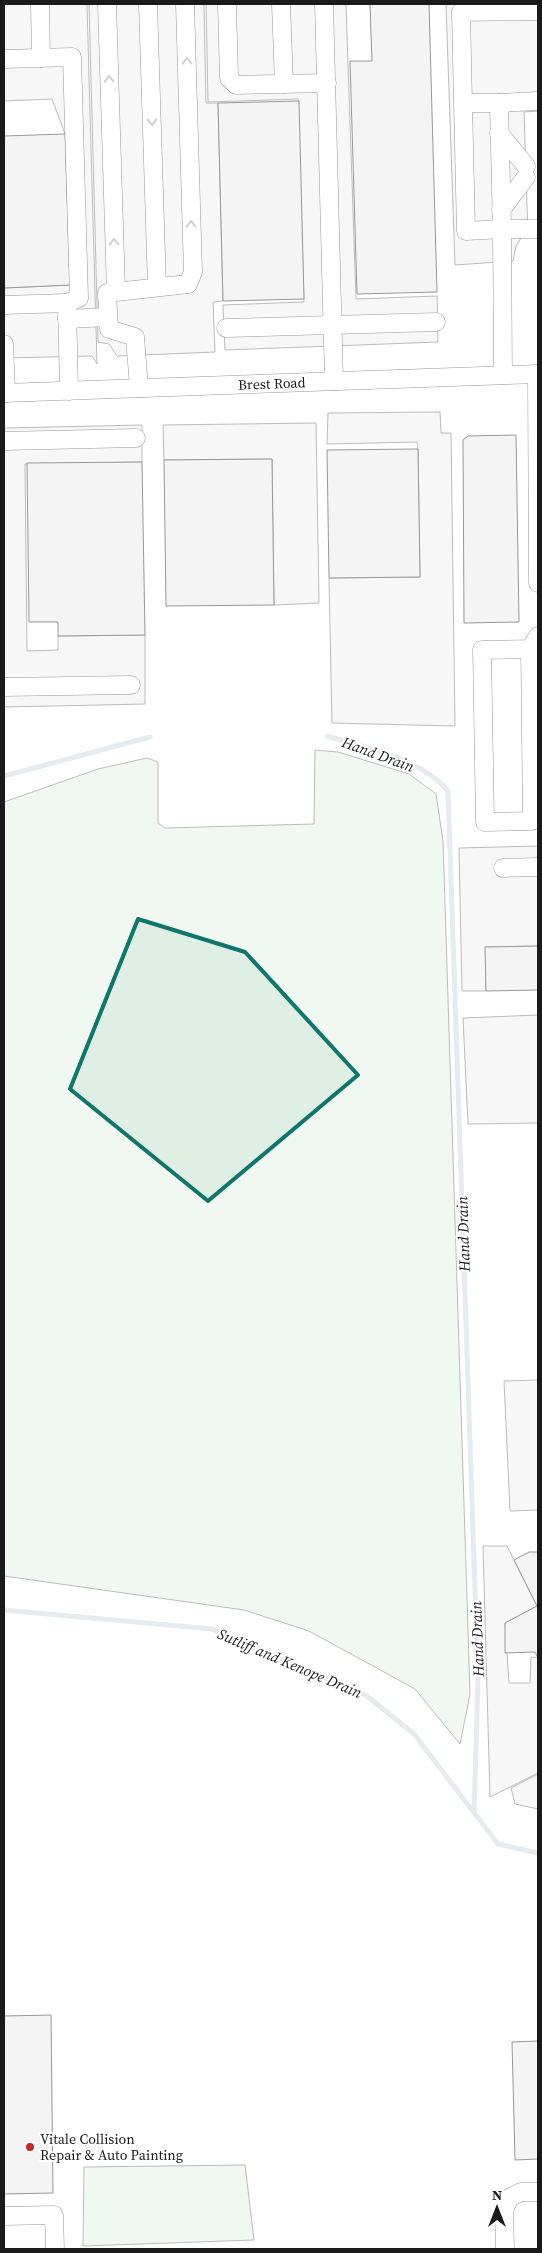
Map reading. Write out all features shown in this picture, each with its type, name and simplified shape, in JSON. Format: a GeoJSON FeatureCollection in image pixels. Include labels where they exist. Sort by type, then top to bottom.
{"type":"FeatureCollection","features":[{"type":"Feature","properties":{"kind":"street"},"geometry":{"type":"LineString","coordinates":[[40,4],[41,58]]}},
{"type":"Feature","properties":{"kind":"street"},"geometry":{"type":"LineString","coordinates":[[107,4],[116,291]]}},
{"type":"Feature","properties":{"kind":"street"},"geometry":{"type":"LineString","coordinates":[[148,4],[157,287]]}},
{"type":"Feature","properties":{"kind":"street"},"geometry":{"type":"LineString","coordinates":[[139,388],[135,337],[109,329],[107,293],[188,284],[192,272],[185,4]]}},
{"type":"Feature","properties":{"kind":"street"},"geometry":{"type":"LineString","coordinates":[[227,4],[229,78],[232,83],[236,85],[327,83]]}},
{"type":"Feature","properties":{"kind":"street"},"geometry":{"type":"LineString","coordinates":[[281,4],[284,84]]}},
{"type":"Feature","properties":{"kind":"street"},"geometry":{"type":"LineString","coordinates":[[324,4],[334,381]]}},
{"type":"Feature","properties":{"kind":"street"},"geometry":{"type":"LineString","coordinates":[[538,11],[461,12],[466,230],[538,229]]}},
{"type":"Feature","properties":{"kind":"street"},"geometry":{"type":"LineString","coordinates":[[4,59],[72,57],[79,298],[67,311],[69,391]]}},
{"type":"Feature","properties":{"kind":"street"},"geometry":{"type":"LineString","coordinates":[[463,103],[538,102]]}},
{"type":"Feature","properties":{"kind":"street"},"geometry":{"type":"LineString","coordinates":[[499,103],[503,375]]}},
{"type":"Feature","properties":{"kind":"street"},"geometry":{"type":"LineString","coordinates":[[499,132],[526,172],[501,210]]}},
{"type":"Feature","properties":{"kind":"street"},"geometry":{"type":"LineString","coordinates":[[4,305],[108,317]]}},
{"type":"Feature","properties":{"kind":"street"},"geometry":{"type":"LineString","coordinates":[[226,328],[436,322]]}},
{"type":"Feature","properties":{"kind":"street"},"geometry":{"type":"LineString","coordinates":[[4,344],[5,393]]}},
{"type":"Feature","properties":{"kind":"street"},"geometry":{"type":"LineString","coordinates":[[538,374],[538,582]]}},
{"type":"Feature","properties":{"kind":"street","name":"Brest Road"},"geometry":{"type":"LineString","coordinates":[[5,393],[538,374]]}},
{"type":"Feature","properties":{"kind":"street"},"geometry":{"type":"LineString","coordinates":[[4,441],[136,438]]}},
{"type":"Feature","properties":{"kind":"street"},"geometry":{"type":"LineString","coordinates":[[534,643],[532,822],[485,822],[482,650],[534,643]]}},
{"type":"Feature","properties":{"kind":"street"},"geometry":{"type":"LineString","coordinates":[[4,687],[132,685]]}},
{"type":"Feature","properties":{"kind":"street"},"geometry":{"type":"LineString","coordinates":[[503,868],[538,867]]}},
{"type":"Feature","properties":{"kind":"street"},"geometry":{"type":"LineString","coordinates":[[505,2249],[504,2211],[509,2198],[520,2192],[538,2192]]}},
{"type":"Feature","properties":{"kind":"street"},"geometry":{"type":"LineString","coordinates":[[4,2216],[54,2215],[55,2249]]}},
{"type":"Feature","properties":{"kind":"highlighted area"},"geometry":{"type":"Polygon","coordinates":[[[138,919],[245,952],[358,1075],[208,1201],[70,1089],[138,919]]]}},
{"type":"Feature","properties":{"kind":"green space"},"geometry":{"type":"Polygon","coordinates":[[[315,750],[338,752],[409,774],[436,794],[443,841],[470,1694],[460,1744],[415,1689],[309,1631],[244,1610],[4,1576],[4,802],[98,769],[147,758],[158,762],[158,823],[165,828],[314,824],[315,750]]]}},
{"type":"Feature","properties":{"kind":"green space"},"geometry":{"type":"Polygon","coordinates":[[[245,2165],[254,2240],[83,2246],[84,2167],[245,2165]]]}},
{"type":"Feature","properties":{"kind":"shaded area"},"geometry":{"type":"Polygon","coordinates":[[[4,4],[87,4],[97,364],[92,356],[4,358],[4,288],[70,285],[65,134],[52,99],[4,101],[4,4]]]}},
{"type":"Feature","properties":{"kind":"shaded area"},"geometry":{"type":"Polygon","coordinates":[[[89,4],[204,4],[206,103],[218,103],[223,301],[213,302],[215,352],[117,356],[109,344],[98,342],[89,4]]]}},
{"type":"Feature","properties":{"kind":"shaded area"},"geometry":{"type":"Polygon","coordinates":[[[206,4],[346,4],[356,299],[437,296],[438,342],[225,350],[223,305],[304,302],[298,99],[208,102],[206,4]]]}},
{"type":"Feature","properties":{"kind":"shaded area"},"geometry":{"type":"Polygon","coordinates":[[[446,4],[538,4],[538,111],[524,112],[528,236],[521,238],[516,246],[513,261],[455,265],[446,4]]]}},
{"type":"Feature","properties":{"kind":"shaded area"},"geometry":{"type":"Polygon","coordinates":[[[440,412],[441,433],[451,433],[455,726],[332,723],[329,578],[420,577],[417,442],[327,444],[328,413],[440,412]]]}},
{"type":"Feature","properties":{"kind":"shaded area"},"geometry":{"type":"Polygon","coordinates":[[[316,423],[319,603],[274,605],[272,459],[164,460],[163,425],[316,423]]]}},
{"type":"Feature","properties":{"kind":"shaded area"},"geometry":{"type":"Polygon","coordinates":[[[142,425],[142,462],[25,464],[27,651],[58,650],[58,636],[145,635],[145,704],[4,707],[4,428],[142,425]]]}},
{"type":"Feature","properties":{"kind":"shaded area"},"geometry":{"type":"Polygon","coordinates":[[[538,846],[538,946],[486,947],[486,991],[462,991],[459,848],[538,846]]]}},
{"type":"Feature","properties":{"kind":"shaded area"},"geometry":{"type":"Polygon","coordinates":[[[538,1015],[538,1123],[468,1124],[463,1018],[538,1015]]]}},
{"type":"Feature","properties":{"kind":"shaded area"},"geometry":{"type":"Polygon","coordinates":[[[538,1380],[538,1510],[510,1511],[504,1381],[538,1380]]]}},
{"type":"Feature","properties":{"kind":"shaded area"},"geometry":{"type":"Polygon","coordinates":[[[483,1546],[507,1546],[537,1606],[505,1623],[509,1683],[530,1683],[531,1657],[538,1658],[538,1773],[490,1797],[483,1546]]]}},
{"type":"Feature","properties":{"kind":"shaded area"},"geometry":{"type":"Polygon","coordinates":[[[538,1774],[538,1809],[515,1804],[511,1788],[538,1774]]]}},
{"type":"Feature","properties":{"kind":"building"},"geometry":{"type":"Polygon","coordinates":[[[370,4],[429,4],[437,292],[357,294],[350,61],[372,61],[370,4]]]}},
{"type":"Feature","properties":{"kind":"building"},"geometry":{"type":"Polygon","coordinates":[[[299,101],[304,299],[223,301],[218,103],[299,101]]]}},
{"type":"Feature","properties":{"kind":"building"},"geometry":{"type":"Polygon","coordinates":[[[65,134],[70,285],[4,288],[4,136],[65,134]]]}},
{"type":"Feature","properties":{"kind":"building"},"geometry":{"type":"Polygon","coordinates":[[[516,435],[519,622],[464,623],[463,440],[468,436],[516,435]]]}},
{"type":"Feature","properties":{"kind":"building"},"geometry":{"type":"Polygon","coordinates":[[[418,449],[420,577],[329,578],[327,450],[418,449]]]}},
{"type":"Feature","properties":{"kind":"building"},"geometry":{"type":"Polygon","coordinates":[[[272,459],[274,605],[166,606],[164,460],[272,459]]]}},
{"type":"Feature","properties":{"kind":"building"},"geometry":{"type":"Polygon","coordinates":[[[142,462],[145,635],[58,636],[58,622],[29,622],[27,463],[142,462]]]}},
{"type":"Feature","properties":{"kind":"building"},"geometry":{"type":"Polygon","coordinates":[[[538,946],[538,990],[486,991],[485,947],[538,946]]]}},
{"type":"Feature","properties":{"kind":"building"},"geometry":{"type":"Polygon","coordinates":[[[529,1552],[538,1552],[538,1658],[535,1652],[505,1653],[505,1623],[537,1606],[514,1560],[529,1552]]]}},
{"type":"Feature","properties":{"kind":"building"},"geometry":{"type":"Polygon","coordinates":[[[51,2015],[53,2193],[4,2194],[4,2016],[51,2015]]]}},
{"type":"Feature","properties":{"kind":"building"},"geometry":{"type":"Polygon","coordinates":[[[538,2041],[538,2159],[515,2160],[512,2042],[538,2041]]]}},
{"type":"Feature","properties":{"kind":"waterway","name":"Hand Drain"},"geometry":{"type":"LineString","coordinates":[[327,736],[376,750],[408,762],[436,779],[448,791],[478,1678],[474,1813]]}},
{"type":"Feature","properties":{"kind":"waterway","name":"Hand Drain"},"geometry":{"type":"LineString","coordinates":[[4,776],[150,737]]}},
{"type":"Feature","properties":{"kind":"waterway","name":"Sutliff and Kenope Drain"},"geometry":{"type":"LineString","coordinates":[[4,1610],[212,1629],[367,1696],[414,1734],[498,1844],[538,1853]]}},
{"type":"Feature","properties":{"kind":"place","name":"Vitale Collision Repair & Auto Painting"},"geometry":{"type":"Point","coordinates":[30,2147]}}]}
